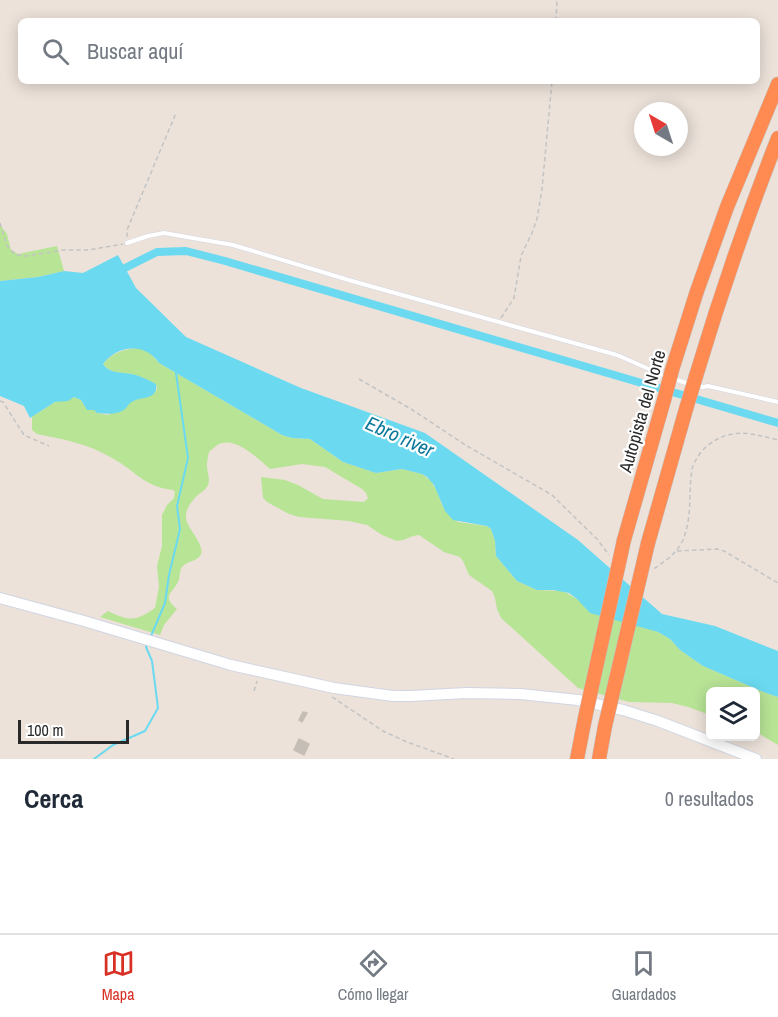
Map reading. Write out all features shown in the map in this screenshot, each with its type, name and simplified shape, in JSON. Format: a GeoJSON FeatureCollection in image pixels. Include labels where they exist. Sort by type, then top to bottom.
{"type":"FeatureCollection","features":[{"type":"Feature","properties":{"kind":"highway","name":"Autopista del Norte"},"geometry":{"type":"LineString","coordinates":[[577,759],[624,540],[663,400],[697,291],[727,207],[778,84]]}},
{"type":"Feature","properties":{"kind":"highway"},"geometry":{"type":"LineString","coordinates":[[599,759],[648,543],[686,409],[719,298],[778,138]]}},
{"type":"Feature","properties":{"kind":"street"},"geometry":{"type":"LineString","coordinates":[[0,598],[231,665],[326,686],[393,696],[466,693],[520,694],[578,700],[658,721],[756,759]]}},
{"type":"Feature","properties":{"kind":"lane"},"geometry":{"type":"LineString","coordinates":[[127,243],[164,233],[233,245],[352,281],[617,355],[682,382],[778,402]]}},
{"type":"Feature","properties":{"kind":"path"},"geometry":{"type":"LineString","coordinates":[[556,18],[557,0]]}},
{"type":"Feature","properties":{"kind":"path"},"geometry":{"type":"LineString","coordinates":[[499,321],[514,298],[521,256],[537,219],[552,84]]}},
{"type":"Feature","properties":{"kind":"path"},"geometry":{"type":"LineString","coordinates":[[0,223],[7,246],[15,255],[88,250],[127,243],[127,230],[176,112]]}},
{"type":"Feature","properties":{"kind":"path"},"geometry":{"type":"LineString","coordinates":[[359,380],[552,495],[597,538],[611,558]]}},
{"type":"Feature","properties":{"kind":"path"},"geometry":{"type":"LineString","coordinates":[[0,401],[8,408],[24,435],[49,446]]}},
{"type":"Feature","properties":{"kind":"path"},"geometry":{"type":"LineString","coordinates":[[655,568],[681,544],[690,519],[693,466],[702,449],[725,434],[744,433],[778,440]]}},
{"type":"Feature","properties":{"kind":"path"},"geometry":{"type":"LineString","coordinates":[[676,551],[717,549],[724,551],[778,583]]}},
{"type":"Feature","properties":{"kind":"path"},"geometry":{"type":"LineString","coordinates":[[254,691],[260,672]]}},
{"type":"Feature","properties":{"kind":"path"},"geometry":{"type":"LineString","coordinates":[[326,686],[328,693],[383,731],[454,759]]}},
{"type":"Feature","properties":{"kind":"green space"},"geometry":{"type":"Polygon","coordinates":[[[0,225],[7,234],[11,250],[18,254],[57,246],[64,271],[38,277],[0,281],[0,225]]]}},
{"type":"Feature","properties":{"kind":"green space"},"geometry":{"type":"Polygon","coordinates":[[[138,348],[149,352],[159,363],[282,435],[310,439],[343,462],[376,473],[402,469],[422,474],[431,481],[442,505],[458,522],[487,526],[491,529],[496,556],[517,581],[537,590],[563,591],[658,632],[703,666],[752,687],[706,687],[706,714],[672,703],[629,702],[578,688],[501,618],[492,591],[469,575],[460,557],[444,552],[419,535],[397,541],[367,525],[289,514],[263,498],[261,477],[285,480],[323,499],[364,502],[368,498],[362,489],[325,467],[302,464],[270,469],[248,451],[228,443],[218,444],[209,452],[208,486],[194,499],[187,511],[187,522],[199,542],[201,552],[198,558],[181,569],[179,580],[169,596],[172,605],[177,609],[164,625],[160,635],[100,617],[108,611],[121,617],[137,618],[155,608],[159,587],[157,566],[162,546],[162,515],[174,498],[175,492],[147,482],[120,463],[94,449],[37,434],[32,430],[32,416],[56,402],[73,397],[81,400],[87,410],[108,415],[135,400],[154,393],[157,389],[156,384],[134,375],[112,371],[103,364],[110,357],[128,349],[138,348]]]}},
{"type":"Feature","properties":{"kind":"green space"},"geometry":{"type":"Polygon","coordinates":[[[760,690],[778,697],[778,745],[760,734],[760,690]]]}},
{"type":"Feature","properties":{"kind":"water","name":"Ebro river"},"geometry":{"type":"Polygon","coordinates":[[[118,255],[136,288],[186,337],[301,388],[425,433],[578,540],[662,614],[715,626],[778,651],[778,697],[760,690],[760,687],[752,687],[703,666],[658,632],[590,613],[569,593],[537,590],[517,581],[496,556],[491,529],[487,526],[453,520],[445,511],[434,485],[422,474],[402,469],[376,473],[343,462],[310,439],[282,435],[139,349],[123,350],[103,364],[112,371],[135,375],[156,384],[152,396],[136,400],[119,412],[108,414],[87,410],[81,400],[74,397],[68,401],[55,402],[30,418],[24,406],[0,396],[0,281],[38,277],[64,271],[83,273],[118,255]]]}},
{"type":"Feature","properties":{"kind":"building"},"geometry":{"type":"Polygon","coordinates":[[[303,712],[307,713],[302,722],[299,720],[303,712]]]}},
{"type":"Feature","properties":{"kind":"building"},"geometry":{"type":"Polygon","coordinates":[[[299,739],[309,744],[304,755],[294,750],[299,739]]]}},
{"type":"Feature","properties":{"kind":"waterway"},"geometry":{"type":"LineString","coordinates":[[119,271],[157,252],[186,251],[778,423]]}},
{"type":"Feature","properties":{"kind":"waterway"},"geometry":{"type":"LineString","coordinates":[[151,636],[165,603],[180,529],[177,506],[188,458],[176,373]]}},
{"type":"Feature","properties":{"kind":"waterway"},"geometry":{"type":"LineString","coordinates":[[94,759],[113,745],[145,731],[158,708],[152,661],[146,647],[147,644]]}}]}
